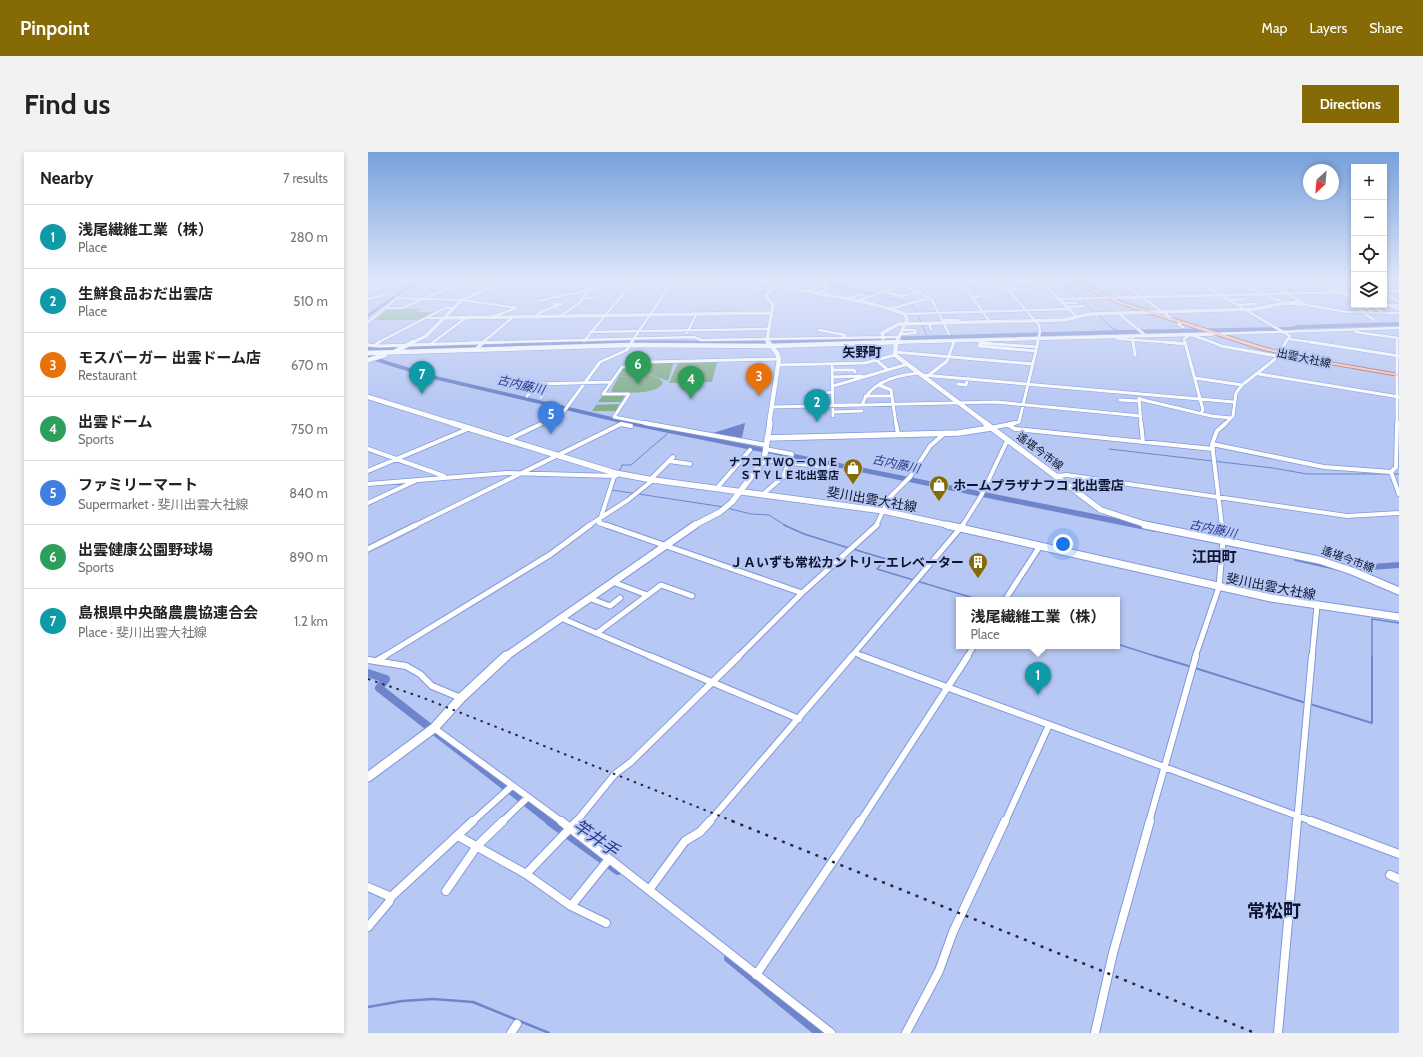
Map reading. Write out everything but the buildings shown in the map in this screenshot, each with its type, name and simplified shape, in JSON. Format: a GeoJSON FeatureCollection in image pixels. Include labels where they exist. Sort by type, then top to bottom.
{"type":"FeatureCollection","features":[{"type":"Feature","properties":{"kind":"main road","name":"出雲大社線"},"geometry":{"type":"LineString","coordinates":[[1174,321],[1182,325],[1212,333],[1278,355],[1398,375]]}},
{"type":"Feature","properties":{"kind":"street"},"geometry":{"type":"LineString","coordinates":[[379,346],[376,344],[421,321]]}},
{"type":"Feature","properties":{"kind":"street"},"geometry":{"type":"LineString","coordinates":[[368,360],[410,345],[426,336],[441,321]]}},
{"type":"Feature","properties":{"kind":"street"},"geometry":{"type":"LineString","coordinates":[[432,344],[462,321]]}},
{"type":"Feature","properties":{"kind":"street"},"geometry":{"type":"LineString","coordinates":[[476,349],[508,321]]}},
{"type":"Feature","properties":{"kind":"street"},"geometry":{"type":"LineString","coordinates":[[584,341],[600,321]]}},
{"type":"Feature","properties":{"kind":"street"},"geometry":{"type":"LineString","coordinates":[[507,440],[562,414],[600,362],[627,350],[647,321]]}},
{"type":"Feature","properties":{"kind":"street"},"geometry":{"type":"LineString","coordinates":[[685,338],[693,321]]}},
{"type":"Feature","properties":{"kind":"street"},"geometry":{"type":"LineString","coordinates":[[368,777],[434,728],[461,698],[504,657],[686,530],[720,512],[740,491],[764,460],[779,359],[776,351],[769,346],[767,340],[770,321]]}},
{"type":"Feature","properties":{"kind":"street"},"geometry":{"type":"LineString","coordinates":[[895,354],[899,337],[907,321]]}},
{"type":"Feature","properties":{"kind":"street"},"geometry":{"type":"LineString","coordinates":[[883,338],[882,333],[899,324],[929,324],[950,321]]}},
{"type":"Feature","properties":{"kind":"street"},"geometry":{"type":"LineString","coordinates":[[944,322],[1030,321]]}},
{"type":"Feature","properties":{"kind":"street"},"geometry":{"type":"LineString","coordinates":[[767,438],[945,433],[1010,426],[1019,422],[1033,364],[1040,332],[1039,325],[1035,321]]}},
{"type":"Feature","properties":{"kind":"street"},"geometry":{"type":"LineString","coordinates":[[1128,321],[1145,335]]}},
{"type":"Feature","properties":{"kind":"street"},"geometry":{"type":"LineString","coordinates":[[1095,1033],[1113,953],[1166,768],[1200,640],[1219,587],[1223,541],[1212,444],[1217,431],[1231,418],[1236,393],[1242,385],[1259,374],[1278,355],[1290,336],[1266,321]]}},
{"type":"Feature","properties":{"kind":"street"},"geometry":{"type":"LineString","coordinates":[[944,322],[949,334]]}},
{"type":"Feature","properties":{"kind":"street"},"geometry":{"type":"LineString","coordinates":[[929,324],[931,329]]}},
{"type":"Feature","properties":{"kind":"street"},"geometry":{"type":"LineString","coordinates":[[368,345],[379,346],[685,338],[701,340],[767,340],[899,337],[932,343],[944,343],[955,341],[1039,338],[1399,328]]}},
{"type":"Feature","properties":{"kind":"street"},"geometry":{"type":"LineString","coordinates":[[590,332],[769,329]]}},
{"type":"Feature","properties":{"kind":"street"},"geometry":{"type":"LineString","coordinates":[[1378,329],[1398,338]]}},
{"type":"Feature","properties":{"kind":"street"},"geometry":{"type":"LineString","coordinates":[[819,330],[845,335],[844,338]]}},
{"type":"Feature","properties":{"kind":"street"},"geometry":{"type":"LineString","coordinates":[[1340,330],[1398,338]]}},
{"type":"Feature","properties":{"kind":"street"},"geometry":{"type":"LineString","coordinates":[[1190,335],[1184,339],[1203,410],[1201,413]]}},
{"type":"Feature","properties":{"kind":"street"},"geometry":{"type":"LineString","coordinates":[[1190,335],[1221,346],[1278,355]]}},
{"type":"Feature","properties":{"kind":"street"},"geometry":{"type":"LineString","coordinates":[[1113,336],[1133,340],[1185,344]]}},
{"type":"Feature","properties":{"kind":"street"},"geometry":{"type":"LineString","coordinates":[[1128,336],[1133,340],[1135,354]]}},
{"type":"Feature","properties":{"kind":"street"},"geometry":{"type":"LineString","coordinates":[[368,353],[631,345],[769,346],[899,337]]}},
{"type":"Feature","properties":{"kind":"street"},"geometry":{"type":"LineString","coordinates":[[1212,444],[1336,470],[1391,472],[1396,467],[1398,338]]}},
{"type":"Feature","properties":{"kind":"street"},"geometry":{"type":"LineString","coordinates":[[1288,339],[1398,356]]}},
{"type":"Feature","properties":{"kind":"street"},"geometry":{"type":"LineString","coordinates":[[929,375],[946,361],[955,341]]}},
{"type":"Feature","properties":{"kind":"street"},"geometry":{"type":"LineString","coordinates":[[981,341],[979,346],[1036,349]]}},
{"type":"Feature","properties":{"kind":"street"},"geometry":{"type":"LineString","coordinates":[[778,365],[865,363],[895,354],[1033,364]]}},
{"type":"Feature","properties":{"kind":"street","name":"遙堪今市線"},"geometry":{"type":"LineString","coordinates":[[895,354],[1091,504],[1112,515],[1139,524],[1303,556],[1336,565],[1399,591]]}},
{"type":"Feature","properties":{"kind":"street"},"geometry":{"type":"LineString","coordinates":[[763,494],[767,488],[778,483],[785,475],[792,454],[765,447],[614,417],[629,394],[603,394],[622,367],[646,366],[648,362],[779,359]]}},
{"type":"Feature","properties":{"kind":"street"},"geometry":{"type":"LineString","coordinates":[[876,360],[888,370]]}},
{"type":"Feature","properties":{"kind":"street"},"geometry":{"type":"LineString","coordinates":[[832,364],[833,416]]}},
{"type":"Feature","properties":{"kind":"street"},"geometry":{"type":"LineString","coordinates":[[833,386],[908,364]]}},
{"type":"Feature","properties":{"kind":"street"},"geometry":{"type":"LineString","coordinates":[[832,370],[854,370],[854,372]]}},
{"type":"Feature","properties":{"kind":"street"},"geometry":{"type":"LineString","coordinates":[[862,405],[865,396],[872,388],[908,373],[1234,402]]}},
{"type":"Feature","properties":{"kind":"street"},"geometry":{"type":"LineString","coordinates":[[1259,374],[1398,397]]}},
{"type":"Feature","properties":{"kind":"street"},"geometry":{"type":"LineString","coordinates":[[833,377],[869,376]]}},
{"type":"Feature","properties":{"kind":"street"},"geometry":{"type":"LineString","coordinates":[[958,384],[966,385],[968,378]]}},
{"type":"Feature","properties":{"kind":"street"},"geometry":{"type":"LineString","coordinates":[[1195,378],[1242,385]]}},
{"type":"Feature","properties":{"kind":"street"},"geometry":{"type":"LineString","coordinates":[[987,386],[989,380]]}},
{"type":"Feature","properties":{"kind":"street"},"geometry":{"type":"LineString","coordinates":[[852,381],[856,383]]}},
{"type":"Feature","properties":{"kind":"street"},"geometry":{"type":"LineString","coordinates":[[1000,387],[1002,381]]}},
{"type":"Feature","properties":{"kind":"street"},"geometry":{"type":"LineString","coordinates":[[541,397],[544,393],[529,395],[539,384],[611,382]]}},
{"type":"Feature","properties":{"kind":"street"},"geometry":{"type":"LineString","coordinates":[[879,385],[891,390],[898,434]]}},
{"type":"Feature","properties":{"kind":"street"},"geometry":{"type":"LineString","coordinates":[[1062,386],[1062,393]]}},
{"type":"Feature","properties":{"kind":"street"},"geometry":{"type":"LineString","coordinates":[[1075,387],[1075,394]]}},
{"type":"Feature","properties":{"kind":"street"},"geometry":{"type":"LineString","coordinates":[[1096,389],[1096,396]]}},
{"type":"Feature","properties":{"kind":"street"},"geometry":{"type":"LineString","coordinates":[[814,395],[833,392]]}},
{"type":"Feature","properties":{"kind":"street"},"geometry":{"type":"LineString","coordinates":[[1138,393],[1143,442]]}},
{"type":"Feature","properties":{"kind":"street"},"geometry":{"type":"LineString","coordinates":[[865,396],[892,396]]}},
{"type":"Feature","properties":{"kind":"street","name":"斐川出雲大社線"},"geometry":{"type":"LineString","coordinates":[[368,397],[470,428],[616,476],[884,511],[1219,587],[1317,606],[1399,617]]}},
{"type":"Feature","properties":{"kind":"street"},"geometry":{"type":"LineString","coordinates":[[1120,400],[1139,400],[1231,418]]}},
{"type":"Feature","properties":{"kind":"street"},"geometry":{"type":"LineString","coordinates":[[772,407],[996,402],[1141,416]]}},
{"type":"Feature","properties":{"kind":"street"},"geometry":{"type":"LineString","coordinates":[[834,412],[862,411]]}},
{"type":"Feature","properties":{"kind":"street"},"geometry":{"type":"LineString","coordinates":[[368,549],[621,424],[631,426]]}},
{"type":"Feature","properties":{"kind":"street"},"geometry":{"type":"LineString","coordinates":[[1010,426],[1015,429],[1213,449]]}},
{"type":"Feature","properties":{"kind":"street"},"geometry":{"type":"LineString","coordinates":[[368,471],[470,428]]}},
{"type":"Feature","properties":{"kind":"street"},"geometry":{"type":"LineString","coordinates":[[526,874],[571,829],[616,774],[802,593],[868,535],[877,525],[889,498],[910,477],[930,446],[945,433]]}},
{"type":"Feature","properties":{"kind":"street"},"geometry":{"type":"LineString","coordinates":[[648,890],[685,842],[700,832],[714,817],[961,528],[981,496],[1006,443],[1010,441]]}},
{"type":"Feature","properties":{"kind":"street"},"geometry":{"type":"LineString","coordinates":[[368,449],[446,477]]}},
{"type":"Feature","properties":{"kind":"street"},"geometry":{"type":"LineString","coordinates":[[717,488],[750,450]]}},
{"type":"Feature","properties":{"kind":"street"},"geometry":{"type":"LineString","coordinates":[[376,661],[551,554],[564,542],[638,494],[673,457]]}},
{"type":"Feature","properties":{"kind":"street"},"geometry":{"type":"LineString","coordinates":[[764,460],[828,467]]}},
{"type":"Feature","properties":{"kind":"street"},"geometry":{"type":"LineString","coordinates":[[669,461],[690,464]]}},
{"type":"Feature","properties":{"kind":"street"},"geometry":{"type":"LineString","coordinates":[[1391,472],[1399,494]]}},
{"type":"Feature","properties":{"kind":"street"},"geometry":{"type":"LineString","coordinates":[[368,484],[446,477],[523,473],[616,476],[599,523],[802,593]]}},
{"type":"Feature","properties":{"kind":"street"},"geometry":{"type":"LineString","coordinates":[[1055,476],[1067,475],[1347,516],[1399,512]]}},
{"type":"Feature","properties":{"kind":"street"},"geometry":{"type":"LineString","coordinates":[[368,503],[420,479]]}},
{"type":"Feature","properties":{"kind":"street"},"geometry":{"type":"LineString","coordinates":[[1007,597],[1040,546]]}},
{"type":"Feature","properties":{"kind":"street"},"geometry":{"type":"LineString","coordinates":[[613,582],[647,595]]}},
{"type":"Feature","properties":{"kind":"street"},"geometry":{"type":"LineString","coordinates":[[597,633],[661,585],[692,596]]}},
{"type":"Feature","properties":{"kind":"street"},"geometry":{"type":"LineString","coordinates":[[589,598],[610,606],[620,598]]}},
{"type":"Feature","properties":{"kind":"street"},"geometry":{"type":"LineString","coordinates":[[1278,1033],[1317,606]]}},
{"type":"Feature","properties":{"kind":"street"},"geometry":{"type":"LineString","coordinates":[[560,618],[799,719]]}},
{"type":"Feature","properties":{"kind":"street"},"geometry":{"type":"LineString","coordinates":[[756,975],[892,775],[946,687],[972,649]]}},
{"type":"Feature","properties":{"kind":"street"},"geometry":{"type":"LineString","coordinates":[[855,653],[1399,854]]}},
{"type":"Feature","properties":{"kind":"street"},"geometry":{"type":"LineString","coordinates":[[368,660],[406,666],[420,674],[432,686],[461,698]]}},
{"type":"Feature","properties":{"kind":"street"},"geometry":{"type":"LineString","coordinates":[[906,1033],[939,971],[953,932],[976,886],[1049,724]]}},
{"type":"Feature","properties":{"kind":"street"},"geometry":{"type":"LineString","coordinates":[[434,728],[487,765],[512,786],[571,829],[831,1033]]}},
{"type":"Feature","properties":{"kind":"street"},"geometry":{"type":"LineString","coordinates":[[368,926],[389,902],[391,897],[512,786]]}},
{"type":"Feature","properties":{"kind":"street"},"geometry":{"type":"LineString","coordinates":[[446,891],[477,846],[528,798]]}},
{"type":"Feature","properties":{"kind":"street"},"geometry":{"type":"LineString","coordinates":[[458,836],[526,874],[571,906],[606,923]]}},
{"type":"Feature","properties":{"kind":"street"},"geometry":{"type":"LineString","coordinates":[[571,906],[609,860]]}},
{"type":"Feature","properties":{"kind":"street"},"geometry":{"type":"LineString","coordinates":[[1390,876],[1399,879]]}},
{"type":"Feature","properties":{"kind":"street"},"geometry":{"type":"LineString","coordinates":[[368,888],[391,897]]}},
{"type":"Feature","properties":{"kind":"street"},"geometry":{"type":"LineString","coordinates":[[511,1033],[517,1024]]}},
{"type":"Feature","properties":{"kind":"green space"},"geometry":{"type":"Polygon","coordinates":[[[674,362],[668,381],[649,374],[640,375],[654,376],[663,383],[660,387],[648,391],[615,393],[611,391],[623,369],[645,368],[649,363],[674,362]]]}},
{"type":"Feature","properties":{"kind":"green space"},"geometry":{"type":"Polygon","coordinates":[[[717,362],[712,382],[669,383],[678,363],[717,362]]]}},
{"type":"Feature","properties":{"kind":"green space"},"geometry":{"type":"Polygon","coordinates":[[[625,395],[621,402],[598,402],[602,396],[625,395]]]}},
{"type":"Feature","properties":{"kind":"green space"},"geometry":{"type":"Polygon","coordinates":[[[619,404],[616,411],[592,411],[596,405],[619,404]]]}},
{"type":"Feature","properties":{"kind":"water"},"geometry":{"type":"Polygon","coordinates":[[[745,423],[742,438],[713,433],[745,423]]]}},
{"type":"Feature","properties":{"kind":"waterway"},"geometry":{"type":"LineString","coordinates":[[1104,321],[1112,328],[1123,332]]}},
{"type":"Feature","properties":{"kind":"waterway"},"geometry":{"type":"LineString","coordinates":[[368,349],[604,342],[744,343],[1123,332],[1291,329],[1297,327],[1399,324]]}},
{"type":"Feature","properties":{"kind":"waterway"},"geometry":{"type":"LineString","coordinates":[[922,325],[928,338]]}},
{"type":"Feature","properties":{"kind":"waterway","name":"古内藤川"},"geometry":{"type":"LineString","coordinates":[[368,357],[435,378],[629,423],[1155,529]]}},
{"type":"Feature","properties":{"kind":"waterway"},"geometry":{"type":"LineString","coordinates":[[619,472],[622,465],[631,465],[667,434]]}},
{"type":"Feature","properties":{"kind":"waterway"},"geometry":{"type":"LineString","coordinates":[[1109,449],[1273,468],[1307,474],[1399,474]]}},
{"type":"Feature","properties":{"kind":"waterway"},"geometry":{"type":"LineString","coordinates":[[616,478],[612,490],[724,507]]}},
{"type":"Feature","properties":{"kind":"waterway"},"geometry":{"type":"LineString","coordinates":[[727,508],[751,514],[769,515],[785,526]]}},
{"type":"Feature","properties":{"kind":"waterway"},"geometry":{"type":"LineString","coordinates":[[785,526],[804,534],[849,548]]}},
{"type":"Feature","properties":{"kind":"waterway"},"geometry":{"type":"LineString","coordinates":[[853,549],[886,559],[877,569],[970,597]]}},
{"type":"Feature","properties":{"kind":"waterway","name":"古内藤川"},"geometry":{"type":"LineString","coordinates":[[1298,559],[1344,569],[1399,565]]}},
{"type":"Feature","properties":{"kind":"waterway"},"geometry":{"type":"LineString","coordinates":[[1310,704],[1372,723],[1372,619],[1399,623]]}},
{"type":"Feature","properties":{"kind":"waterway"},"geometry":{"type":"LineString","coordinates":[[1120,645],[1158,657]]}},
{"type":"Feature","properties":{"kind":"waterway"},"geometry":{"type":"LineString","coordinates":[[1155,656],[1192,667]]}},
{"type":"Feature","properties":{"kind":"waterway"},"geometry":{"type":"LineString","coordinates":[[1195,668],[1306,703]]}},
{"type":"Feature","properties":{"kind":"waterway","name":"竿井手"},"geometry":{"type":"LineString","coordinates":[[368,673],[386,679],[379,688],[551,822]]}},
{"type":"Feature","properties":{"kind":"waterway","name":"竿井手"},"geometry":{"type":"LineString","coordinates":[[550,821],[618,870]]}},
{"type":"Feature","properties":{"kind":"waterway","name":"竿井手"},"geometry":{"type":"LineString","coordinates":[[729,958],[820,1033]]}},
{"type":"Feature","properties":{"kind":"waterway"},"geometry":{"type":"LineString","coordinates":[[368,1007],[402,1001],[433,999],[473,1002],[549,1033]]}},
{"type":"Feature","properties":{"kind":"railway"},"geometry":{"type":"LineString","coordinates":[[368,679],[421,697],[735,822]]}},
{"type":"Feature","properties":{"kind":"railway"},"geometry":{"type":"LineString","coordinates":[[732,821],[1255,1033]]}},
{"type":"Feature","properties":{"kind":"place","name":"出雲健康公園野球場"},"geometry":{"type":"Point","coordinates":[638,384]}},
{"type":"Feature","properties":{"kind":"place","name":"島根県中央酪農農協連合会"},"geometry":{"type":"Point","coordinates":[422,394]}},
{"type":"Feature","properties":{"kind":"place","name":"モスバーガー 出雲ドーム店"},"geometry":{"type":"Point","coordinates":[759,396]}},
{"type":"Feature","properties":{"kind":"place","name":"出雲ドーム"},"geometry":{"type":"Point","coordinates":[691,399]}},
{"type":"Feature","properties":{"kind":"place","name":"生鮮食品おだ出雲店"},"geometry":{"type":"Point","coordinates":[817,422]}},
{"type":"Feature","properties":{"kind":"place","name":"ファミリーマート"},"geometry":{"type":"Point","coordinates":[551,434]}},
{"type":"Feature","properties":{"kind":"place","name":"ナフコＴＷＯ－ＯＮＥ ＳＴＹＬＥ北出雲店"},"geometry":{"type":"Point","coordinates":[853,485]}},
{"type":"Feature","properties":{"kind":"place","name":"ホームプラザナフコ 北出雲店"},"geometry":{"type":"Point","coordinates":[939,502]}},
{"type":"Feature","properties":{"kind":"place","name":"ＪＡいずも常松カントリーエレベーター"},"geometry":{"type":"Point","coordinates":[978,579]}},
{"type":"Feature","properties":{"kind":"place","name":"浅尾繊維工業（株）"},"geometry":{"type":"Point","coordinates":[1038,695]}},
{"type":"Feature","properties":{"kind":"district","name":"矢野町"},"geometry":{"type":"Point","coordinates":[862,352]}},
{"type":"Feature","properties":{"kind":"district","name":"江田町"},"geometry":{"type":"Point","coordinates":[1214,557]}},
{"type":"Feature","properties":{"kind":"district","name":"常松町"},"geometry":{"type":"Point","coordinates":[1274,911]}}]}
